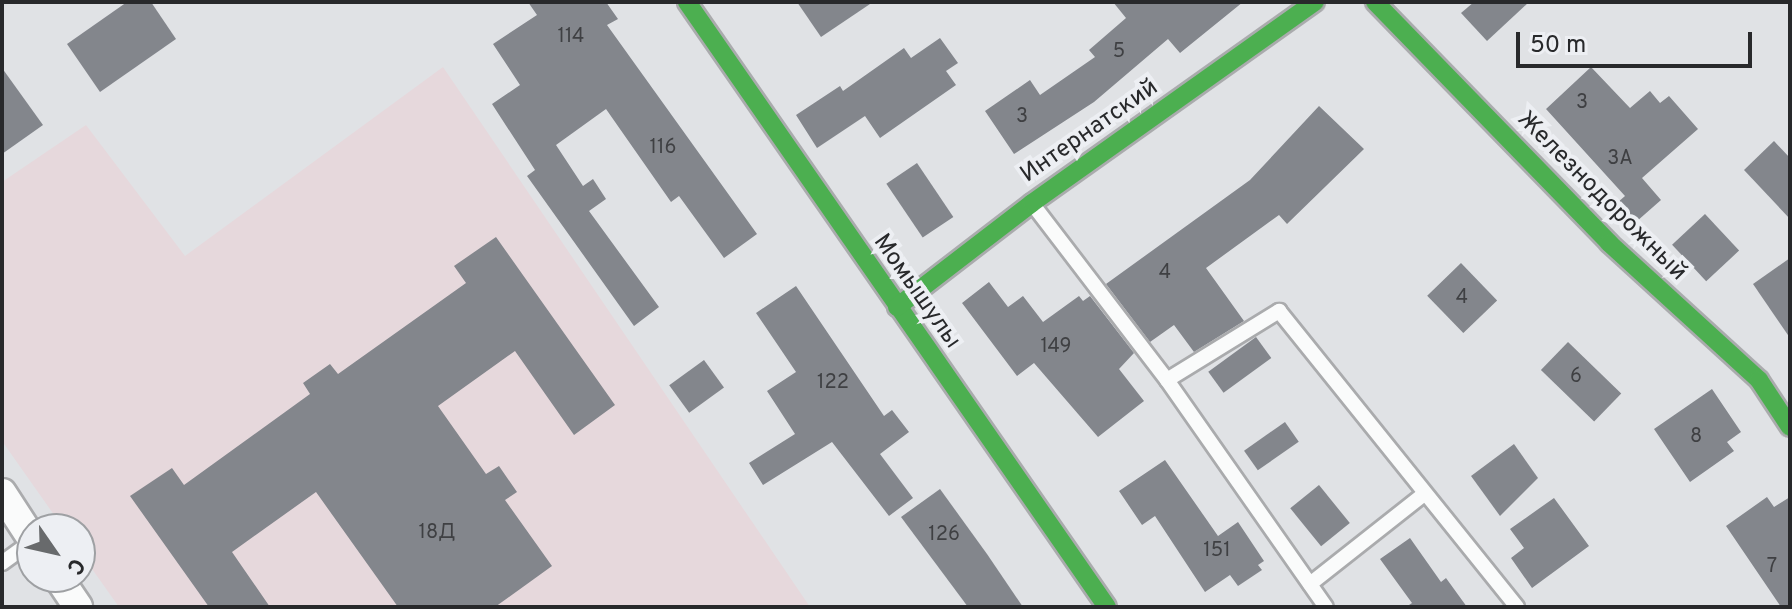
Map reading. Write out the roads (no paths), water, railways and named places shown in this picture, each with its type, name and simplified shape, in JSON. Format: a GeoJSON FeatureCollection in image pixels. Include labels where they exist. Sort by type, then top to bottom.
{"type":"FeatureCollection","features":[{"type":"Feature","properties":{"kind":"street","name":"Момышулы"},"geometry":{"type":"LineString","coordinates":[[687,2],[1107,607]]}},
{"type":"Feature","properties":{"kind":"street","name":"Интернатский"},"geometry":{"type":"LineString","coordinates":[[897,307],[1032,203],[1315,2]]}},
{"type":"Feature","properties":{"kind":"street","name":"Железнодорожный"},"geometry":{"type":"LineString","coordinates":[[1375,2],[1609,243],[1759,380],[1790,427]]}},
{"type":"Feature","properties":{"kind":"street"},"geometry":{"type":"LineString","coordinates":[[2,493],[16,515]]}},
{"type":"Feature","properties":{"kind":"lane"},"geometry":{"type":"LineString","coordinates":[[1032,203],[1167,380],[1326,607]]}},
{"type":"Feature","properties":{"kind":"lane"},"geometry":{"type":"LineString","coordinates":[[1167,380],[1279,311],[1517,607]]}},
{"type":"Feature","properties":{"kind":"lane"},"geometry":{"type":"LineString","coordinates":[[1310,584],[1424,494]]}}]}
